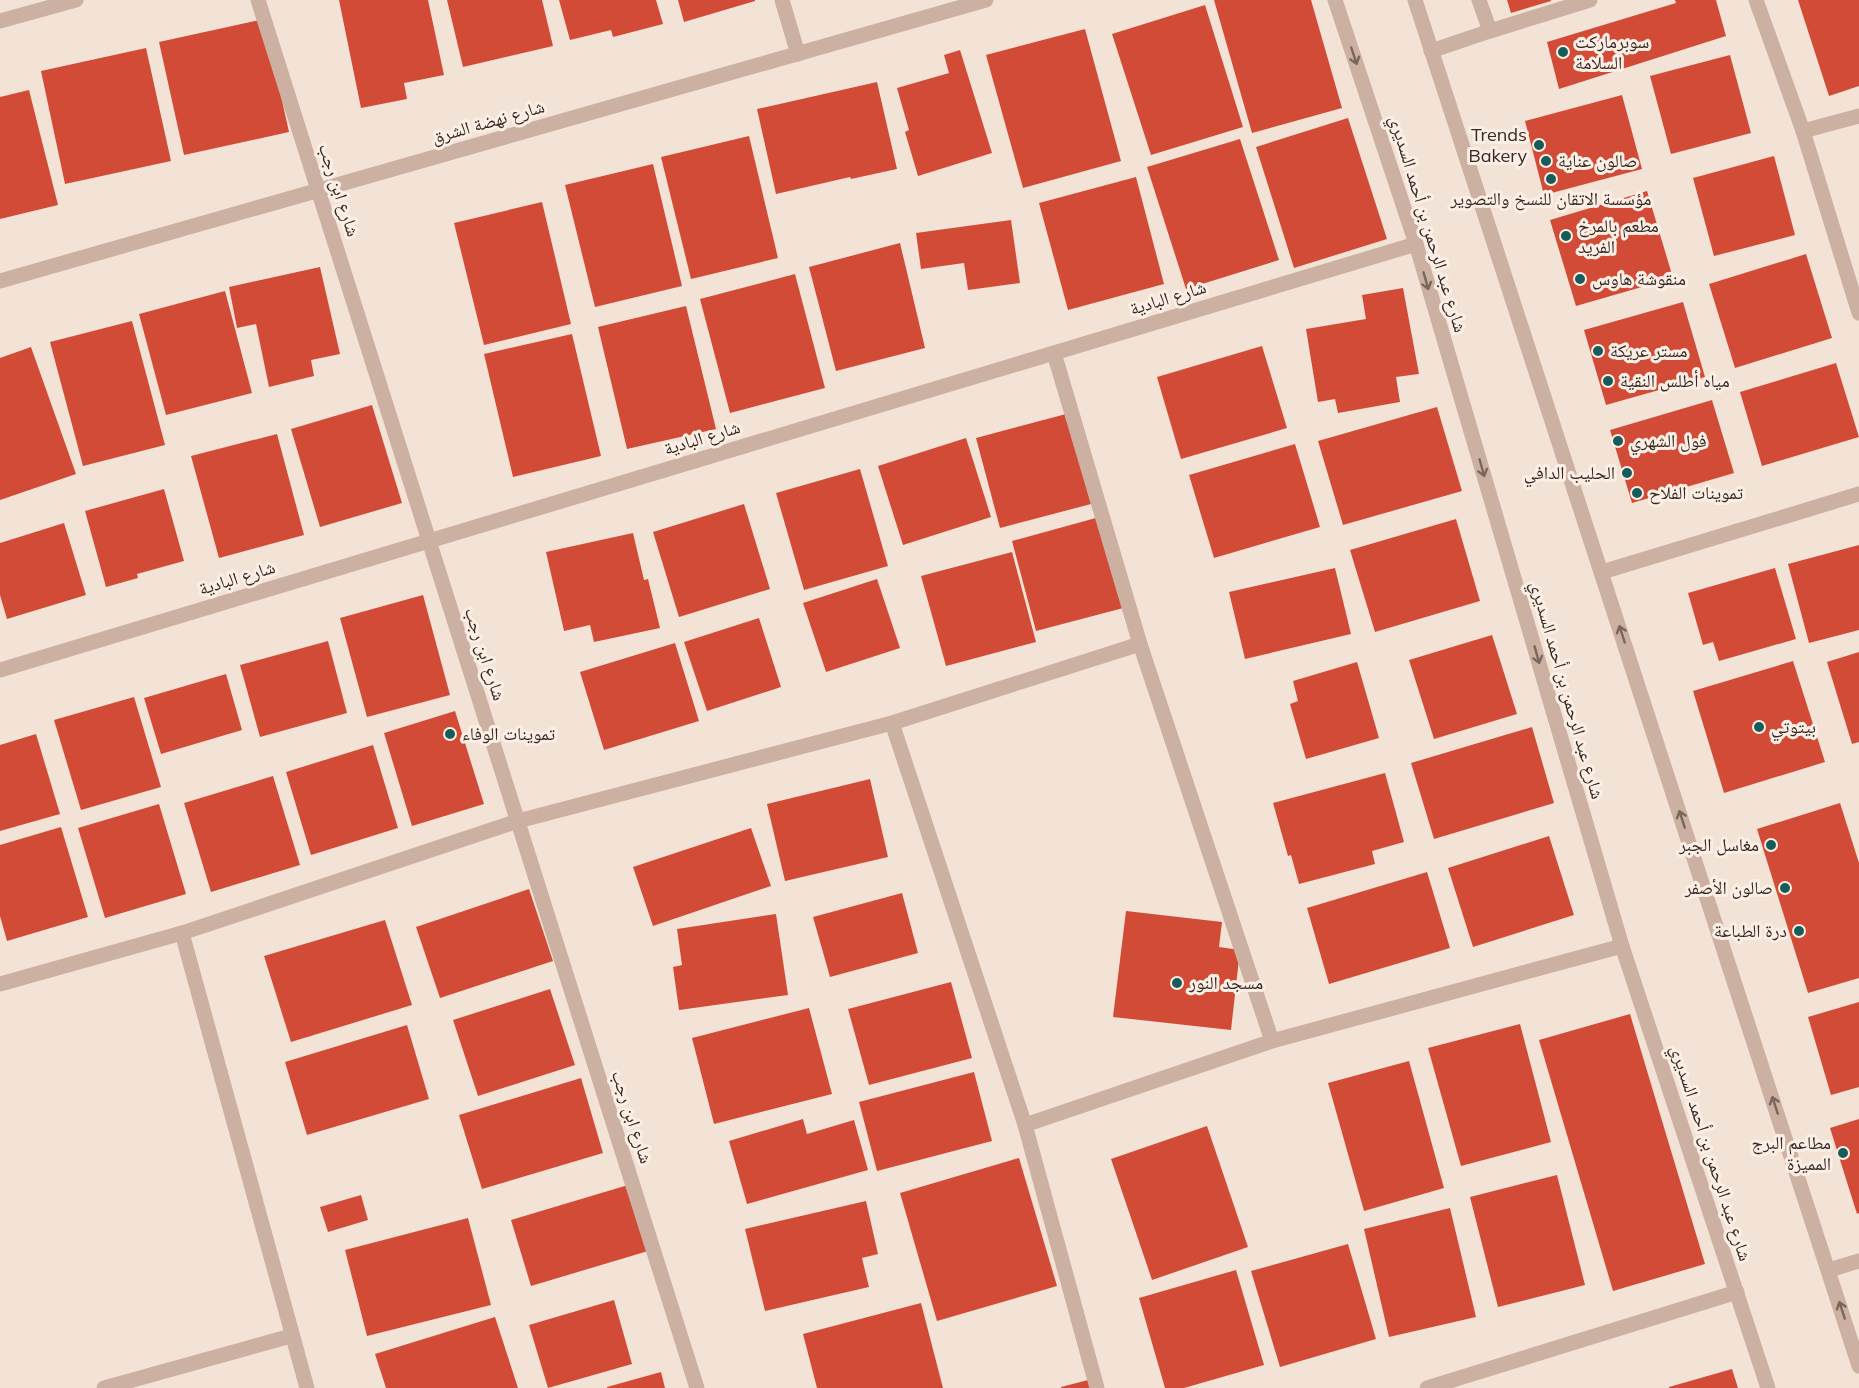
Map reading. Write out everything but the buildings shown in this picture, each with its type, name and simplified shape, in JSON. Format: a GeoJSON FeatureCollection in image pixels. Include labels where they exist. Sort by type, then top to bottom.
{"type":"FeatureCollection","features":[{"type":"Feature","properties":{"kind":"street"},"geometry":{"type":"LineString","coordinates":[[0,21],[76,0]]}},
{"type":"Feature","properties":{"kind":"street","name":"شارع ابن رجب"},"geometry":{"type":"LineString","coordinates":[[258,0],[697,1388]]}},
{"type":"Feature","properties":{"kind":"street"},"geometry":{"type":"LineString","coordinates":[[782,0],[798,54]]}},
{"type":"Feature","properties":{"kind":"street","name":"شارع نهضة الشرق"},"geometry":{"type":"LineString","coordinates":[[0,281],[986,0]]}},
{"type":"Feature","properties":{"kind":"street","name":"شارع عبد الرحمن بن أحمد السديري"},"geometry":{"type":"LineString","coordinates":[[1335,0],[1416,244],[1622,946],[1768,1388]]}},
{"type":"Feature","properties":{"kind":"street"},"geometry":{"type":"LineString","coordinates":[[1415,0],[1859,1366]]}},
{"type":"Feature","properties":{"kind":"street"},"geometry":{"type":"LineString","coordinates":[[1479,0],[1490,31]]}},
{"type":"Feature","properties":{"kind":"street"},"geometry":{"type":"LineString","coordinates":[[1431,51],[1590,0]]}},
{"type":"Feature","properties":{"kind":"street"},"geometry":{"type":"LineString","coordinates":[[1756,0],[1803,131],[1859,313]]}},
{"type":"Feature","properties":{"kind":"street"},"geometry":{"type":"LineString","coordinates":[[1803,131],[1859,116]]}},
{"type":"Feature","properties":{"kind":"street","name":"شارع البادية"},"geometry":{"type":"LineString","coordinates":[[0,669],[1416,244]]}},
{"type":"Feature","properties":{"kind":"street"},"geometry":{"type":"LineString","coordinates":[[1054,353],[1140,644],[1272,1041]]}},
{"type":"Feature","properties":{"kind":"street"},"geometry":{"type":"LineString","coordinates":[[1602,572],[1859,494]]}},
{"type":"Feature","properties":{"kind":"street"},"geometry":{"type":"LineString","coordinates":[[0,984],[182,933],[518,821],[891,723],[1140,644]]}},
{"type":"Feature","properties":{"kind":"street"},"geometry":{"type":"LineString","coordinates":[[891,723],[1025,1125],[1097,1388]]}},
{"type":"Feature","properties":{"kind":"street"},"geometry":{"type":"LineString","coordinates":[[182,933],[307,1388]]}},
{"type":"Feature","properties":{"kind":"street"},"geometry":{"type":"LineString","coordinates":[[1025,1125],[1272,1041],[1622,946]]}},
{"type":"Feature","properties":{"kind":"street"},"geometry":{"type":"LineString","coordinates":[[1829,1270],[1859,1261]]}},
{"type":"Feature","properties":{"kind":"street"},"geometry":{"type":"LineString","coordinates":[[1427,1388],[1737,1292]]}},
{"type":"Feature","properties":{"kind":"street"},"geometry":{"type":"LineString","coordinates":[[104,1388],[291,1336]]}},
{"type":"Feature","properties":{"kind":"place","name":"سوبرماركت السلامة"},"geometry":{"type":"Point","coordinates":[1563,52]}},
{"type":"Feature","properties":{"kind":"place","name":"Trends Bakery"},"geometry":{"type":"Point","coordinates":[1539,145]}},
{"type":"Feature","properties":{"kind":"place","name":"صالون عناية"},"geometry":{"type":"Point","coordinates":[1546,161]}},
{"type":"Feature","properties":{"kind":"place","name":"مؤسسة الاتقان للنسخ والتصوير"},"geometry":{"type":"Point","coordinates":[1551,179]}},
{"type":"Feature","properties":{"kind":"place","name":"مطعم بالمرخ الفريد"},"geometry":{"type":"Point","coordinates":[1566,236]}},
{"type":"Feature","properties":{"kind":"place","name":"منقوشة هاوس"},"geometry":{"type":"Point","coordinates":[1580,279]}},
{"type":"Feature","properties":{"kind":"place","name":"مستر عريكة"},"geometry":{"type":"Point","coordinates":[1598,351]}},
{"type":"Feature","properties":{"kind":"place","name":"مياه أطلس النقية"},"geometry":{"type":"Point","coordinates":[1608,381]}},
{"type":"Feature","properties":{"kind":"place","name":"فول الشهري"},"geometry":{"type":"Point","coordinates":[1618,441]}},
{"type":"Feature","properties":{"kind":"place","name":"الحليب الدافي"},"geometry":{"type":"Point","coordinates":[1627,473]}},
{"type":"Feature","properties":{"kind":"place","name":"تموينات الفلاح"},"geometry":{"type":"Point","coordinates":[1637,493]}},
{"type":"Feature","properties":{"kind":"place","name":"بيتوتي"},"geometry":{"type":"Point","coordinates":[1759,727]}},
{"type":"Feature","properties":{"kind":"place","name":"تموينات الوفاء"},"geometry":{"type":"Point","coordinates":[450,734]}},
{"type":"Feature","properties":{"kind":"place","name":"مغاسل الجبر"},"geometry":{"type":"Point","coordinates":[1771,845]}},
{"type":"Feature","properties":{"kind":"place","name":"صالون الأصفر"},"geometry":{"type":"Point","coordinates":[1785,888]}},
{"type":"Feature","properties":{"kind":"place","name":"درة الطباعة"},"geometry":{"type":"Point","coordinates":[1799,931]}},
{"type":"Feature","properties":{"kind":"place","name":"مسجد النور"},"geometry":{"type":"Point","coordinates":[1177,983]}},
{"type":"Feature","properties":{"kind":"place","name":"مطاعم البرج المميزة"},"geometry":{"type":"Point","coordinates":[1843,1153]}}]}
